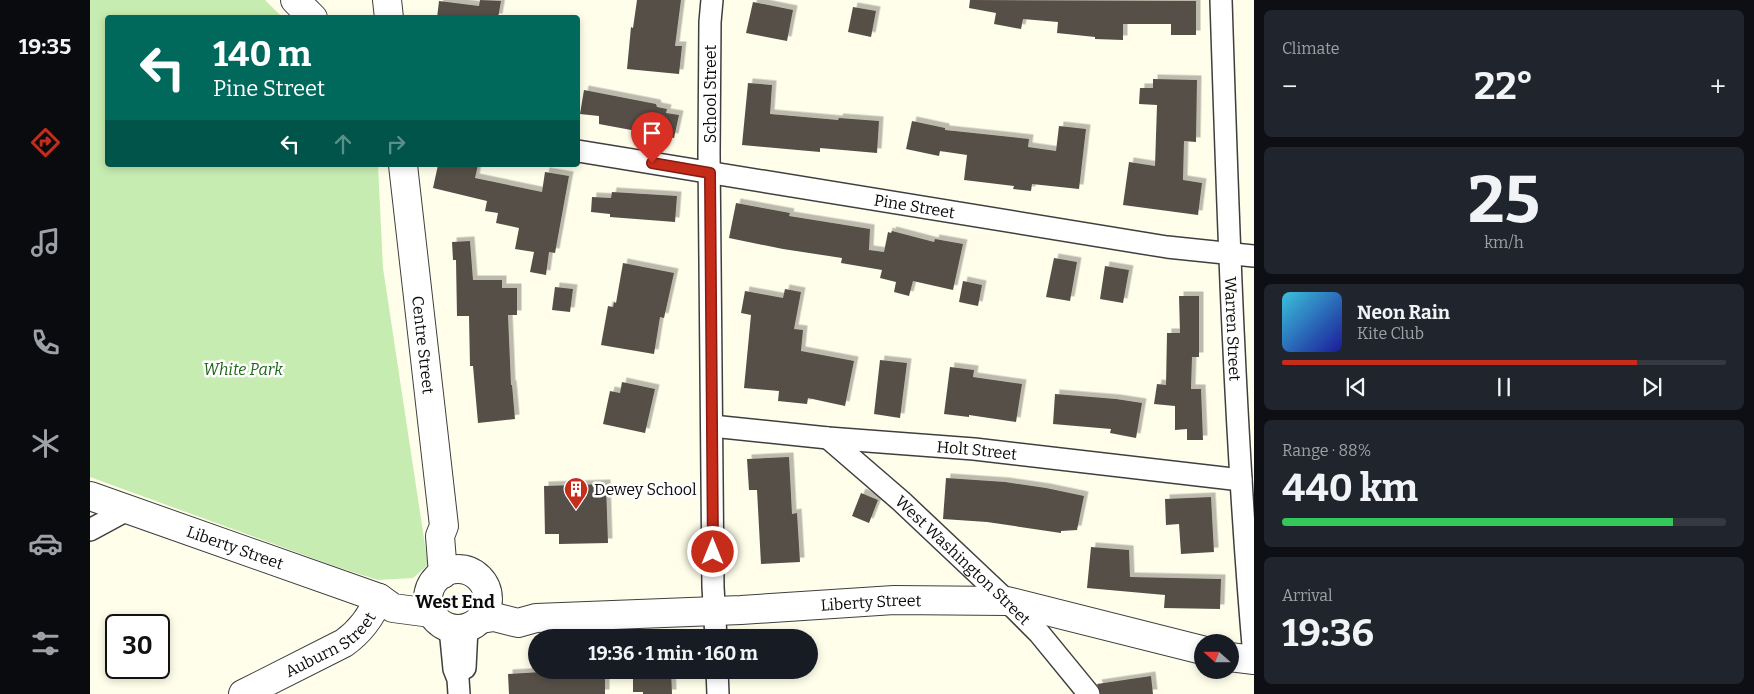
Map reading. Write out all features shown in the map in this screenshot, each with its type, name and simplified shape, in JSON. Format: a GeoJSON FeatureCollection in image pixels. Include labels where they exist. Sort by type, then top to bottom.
{"type":"FeatureCollection","features":[{"type":"Feature","properties":{"kind":"street"},"geometry":{"type":"LineString","coordinates":[[295,0],[310,15]]}},
{"type":"Feature","properties":{"kind":"street"},"geometry":{"type":"LineString","coordinates":[[387,0],[388,15]]}},
{"type":"Feature","properties":{"kind":"street","name":"School Street"},"geometry":{"type":"LineString","coordinates":[[712,0],[710,22],[710,173],[715,624]]}},
{"type":"Feature","properties":{"kind":"street","name":"Warren Street"},"geometry":{"type":"LineString","coordinates":[[1221,0],[1230,254],[1241,480],[1254,658]]}},
{"type":"Feature","properties":{"kind":"street","name":"Pine Street"},"geometry":{"type":"LineString","coordinates":[[580,151],[1167,247],[1254,256]]}},
{"type":"Feature","properties":{"kind":"street","name":"Centre Street"},"geometry":{"type":"LineString","coordinates":[[404,167],[444,526],[440,536],[457,602],[465,668],[459,686]]}},
{"type":"Feature","properties":{"kind":"street","name":"Holt Street"},"geometry":{"type":"LineString","coordinates":[[712,426],[828,438],[974,449],[1241,480]]}},
{"type":"Feature","properties":{"kind":"street","name":"West Washington Street"},"geometry":{"type":"LineString","coordinates":[[828,438],[901,501],[1040,633],[1089,694]]}},
{"type":"Feature","properties":{"kind":"street","name":"Liberty Street"},"geometry":{"type":"LineString","coordinates":[[90,496],[379,598],[393,608],[457,602],[500,602],[523,607],[536,618],[715,624],[894,600],[1007,601],[1194,648]]}},
{"type":"Feature","properties":{"kind":"street"},"geometry":{"type":"LineString","coordinates":[[90,530],[127,510]]}},
{"type":"Feature","properties":{"kind":"street","name":"Auburn Street"},"geometry":{"type":"LineString","coordinates":[[243,694],[352,637],[373,613],[379,598]]}},
{"type":"Feature","properties":{"kind":"street"},"geometry":{"type":"LineString","coordinates":[[1239,657],[1254,658]]}},
{"type":"Feature","properties":{"kind":"street"},"geometry":{"type":"LineString","coordinates":[[717,679],[718,694]]}},
{"type":"Feature","properties":{"kind":"green space","name":"White Park"},"geometry":{"type":"Polygon","coordinates":[[[90,0],[265,0],[280,15],[105,15],[105,167],[378,167],[383,268],[428,565],[413,578],[378,580],[334,566],[90,477],[90,0]]]}},
{"type":"Feature","properties":{"kind":"building"},"geometry":{"type":"Polygon","coordinates":[[[480,0],[501,1],[499,15],[437,15],[439,1],[479,6],[480,0]]]}},
{"type":"Feature","properties":{"kind":"building"},"geometry":{"type":"Polygon","coordinates":[[[637,0],[681,0],[675,46],[682,46],[679,74],[627,69],[631,27],[633,28],[637,0]]]}},
{"type":"Feature","properties":{"kind":"building"},"geometry":{"type":"Polygon","coordinates":[[[970,0],[1196,1],[1196,35],[1171,35],[1171,24],[1123,24],[1123,40],[1095,39],[1095,37],[1057,33],[1058,22],[1023,19],[1021,29],[994,24],[996,13],[969,8],[970,0]]]}},
{"type":"Feature","properties":{"kind":"building"},"geometry":{"type":"Polygon","coordinates":[[[753,2],[793,10],[787,41],[746,33],[753,2]]]}},
{"type":"Feature","properties":{"kind":"building"},"geometry":{"type":"Polygon","coordinates":[[[853,7],[876,11],[871,37],[848,32],[853,7]]]}},
{"type":"Feature","properties":{"kind":"building"},"geometry":{"type":"Polygon","coordinates":[[[1153,79],[1197,80],[1196,142],[1184,141],[1183,180],[1202,183],[1198,215],[1123,205],[1129,162],[1155,166],[1157,105],[1139,104],[1140,88],[1153,88],[1153,79]]]}},
{"type":"Feature","properties":{"kind":"building"},"geometry":{"type":"Polygon","coordinates":[[[748,83],[772,85],[770,114],[838,120],[839,118],[879,121],[877,153],[820,148],[820,152],[742,145],[748,83]]]}},
{"type":"Feature","properties":{"kind":"building"},"geometry":{"type":"Polygon","coordinates":[[[584,90],[656,104],[657,107],[667,109],[666,113],[679,115],[674,138],[599,124],[599,116],[580,114],[584,90]]]}},
{"type":"Feature","properties":{"kind":"building"},"geometry":{"type":"Polygon","coordinates":[[[912,121],[945,128],[945,130],[1029,139],[1028,147],[1056,151],[1059,126],[1086,129],[1079,189],[1032,184],[1031,191],[1013,189],[1014,186],[964,180],[967,155],[940,151],[939,156],[906,149],[912,121]]]}},
{"type":"Feature","properties":{"kind":"building"},"geometry":{"type":"Polygon","coordinates":[[[438,167],[478,167],[475,178],[542,192],[545,172],[569,176],[555,253],[549,252],[546,275],[530,272],[534,252],[515,249],[519,228],[496,223],[498,213],[485,211],[487,201],[433,188],[438,167]]]}},
{"type":"Feature","properties":{"kind":"building"},"geometry":{"type":"Polygon","coordinates":[[[612,192],[677,196],[675,222],[610,217],[610,214],[591,212],[592,197],[611,198],[612,192]]]}},
{"type":"Feature","properties":{"kind":"building"},"geometry":{"type":"Polygon","coordinates":[[[736,203],[790,213],[789,216],[870,229],[869,250],[884,252],[888,232],[891,233],[892,231],[934,242],[935,239],[963,244],[953,290],[913,281],[909,296],[894,292],[896,282],[880,278],[882,270],[841,263],[842,258],[729,238],[736,203]]]}},
{"type":"Feature","properties":{"kind":"building"},"geometry":{"type":"Polygon","coordinates":[[[470,241],[473,280],[502,280],[502,288],[517,288],[517,315],[508,315],[511,385],[515,419],[478,423],[473,366],[470,366],[469,316],[457,316],[456,260],[453,260],[452,242],[470,241]]]}},
{"type":"Feature","properties":{"kind":"building"},"geometry":{"type":"Polygon","coordinates":[[[1054,258],[1077,262],[1070,301],[1046,297],[1054,258]]]}},
{"type":"Feature","properties":{"kind":"building"},"geometry":{"type":"Polygon","coordinates":[[[623,263],[674,273],[664,318],[660,317],[654,354],[601,345],[608,306],[613,307],[614,302],[616,303],[623,263]]]}},
{"type":"Feature","properties":{"kind":"building"},"geometry":{"type":"Polygon","coordinates":[[[1105,266],[1129,270],[1123,303],[1100,299],[1105,266]]]}},
{"type":"Feature","properties":{"kind":"building"},"geometry":{"type":"Polygon","coordinates":[[[963,281],[982,285],[978,306],[959,302],[963,281]]]}},
{"type":"Feature","properties":{"kind":"building"},"geometry":{"type":"Polygon","coordinates":[[[555,287],[573,289],[570,312],[552,310],[555,287]]]}},
{"type":"Feature","properties":{"kind":"building"},"geometry":{"type":"Polygon","coordinates":[[[785,289],[801,292],[794,329],[803,330],[801,351],[854,361],[845,406],[808,398],[807,404],[778,401],[779,391],[744,388],[751,315],[741,313],[745,291],[783,298],[785,289]]]}},
{"type":"Feature","properties":{"kind":"building"},"geometry":{"type":"Polygon","coordinates":[[[1179,296],[1199,296],[1199,357],[1192,357],[1191,389],[1201,389],[1203,440],[1187,440],[1187,429],[1175,430],[1175,406],[1154,404],[1157,384],[1166,385],[1167,333],[1180,333],[1179,296]]]}},
{"type":"Feature","properties":{"kind":"building"},"geometry":{"type":"Polygon","coordinates":[[[880,360],[907,363],[900,418],[874,414],[880,360]]]}},
{"type":"Feature","properties":{"kind":"building"},"geometry":{"type":"Polygon","coordinates":[[[950,367],[974,370],[973,377],[1022,384],[1016,422],[969,415],[969,417],[944,414],[950,367]]]}},
{"type":"Feature","properties":{"kind":"building"},"geometry":{"type":"Polygon","coordinates":[[[622,382],[655,389],[645,433],[603,424],[610,391],[620,393],[622,382]]]}},
{"type":"Feature","properties":{"kind":"building"},"geometry":{"type":"Polygon","coordinates":[[[1055,394],[1142,403],[1136,438],[1110,433],[1111,429],[1053,424],[1055,394]]]}},
{"type":"Feature","properties":{"kind":"building"},"geometry":{"type":"Polygon","coordinates":[[[789,457],[792,514],[797,513],[800,562],[761,564],[757,490],[749,490],[747,459],[789,457]]]}},
{"type":"Feature","properties":{"kind":"building"},"geometry":{"type":"Polygon","coordinates":[[[946,478],[1005,482],[1084,496],[1077,530],[1061,531],[1061,533],[987,522],[943,519],[946,478]]]}},
{"type":"Feature","properties":{"kind":"building","name":"Dewey School"},"geometry":{"type":"Polygon","coordinates":[[[606,484],[608,543],[559,544],[559,534],[545,534],[544,486],[606,484]]]}},
{"type":"Feature","properties":{"kind":"building"},"geometry":{"type":"Polygon","coordinates":[[[861,493],[878,500],[869,523],[852,516],[861,493]]]}},
{"type":"Feature","properties":{"kind":"building"},"geometry":{"type":"Polygon","coordinates":[[[1211,497],[1214,552],[1181,554],[1179,524],[1166,525],[1165,499],[1211,497]]]}},
{"type":"Feature","properties":{"kind":"building"},"geometry":{"type":"Polygon","coordinates":[[[1091,547],[1129,550],[1130,577],[1221,579],[1220,609],[1164,608],[1165,595],[1087,588],[1091,547]]]}},
{"type":"Feature","properties":{"kind":"building"},"geometry":{"type":"Polygon","coordinates":[[[528,673],[528,679],[605,679],[605,694],[509,694],[508,674],[528,673]]]}},
{"type":"Feature","properties":{"kind":"building"},"geometry":{"type":"Polygon","coordinates":[[[1151,676],[1153,694],[1101,694],[1097,684],[1151,676]]]}},
{"type":"Feature","properties":{"kind":"building"},"geometry":{"type":"Polygon","coordinates":[[[633,679],[671,679],[672,694],[633,692],[633,679]]]}},
{"type":"Feature","properties":{"kind":"place","name":"Dewey School"},"geometry":{"type":"Point","coordinates":[576,510]}},
{"type":"Feature","properties":{"kind":"district","name":"West End"},"geometry":{"type":"Point","coordinates":[455,602]}},
{"type":"Feature","properties":{"kind":"route"},"geometry":{"type":"LineString","coordinates":[[652,163],[710,173],[713,552]]}}]}
